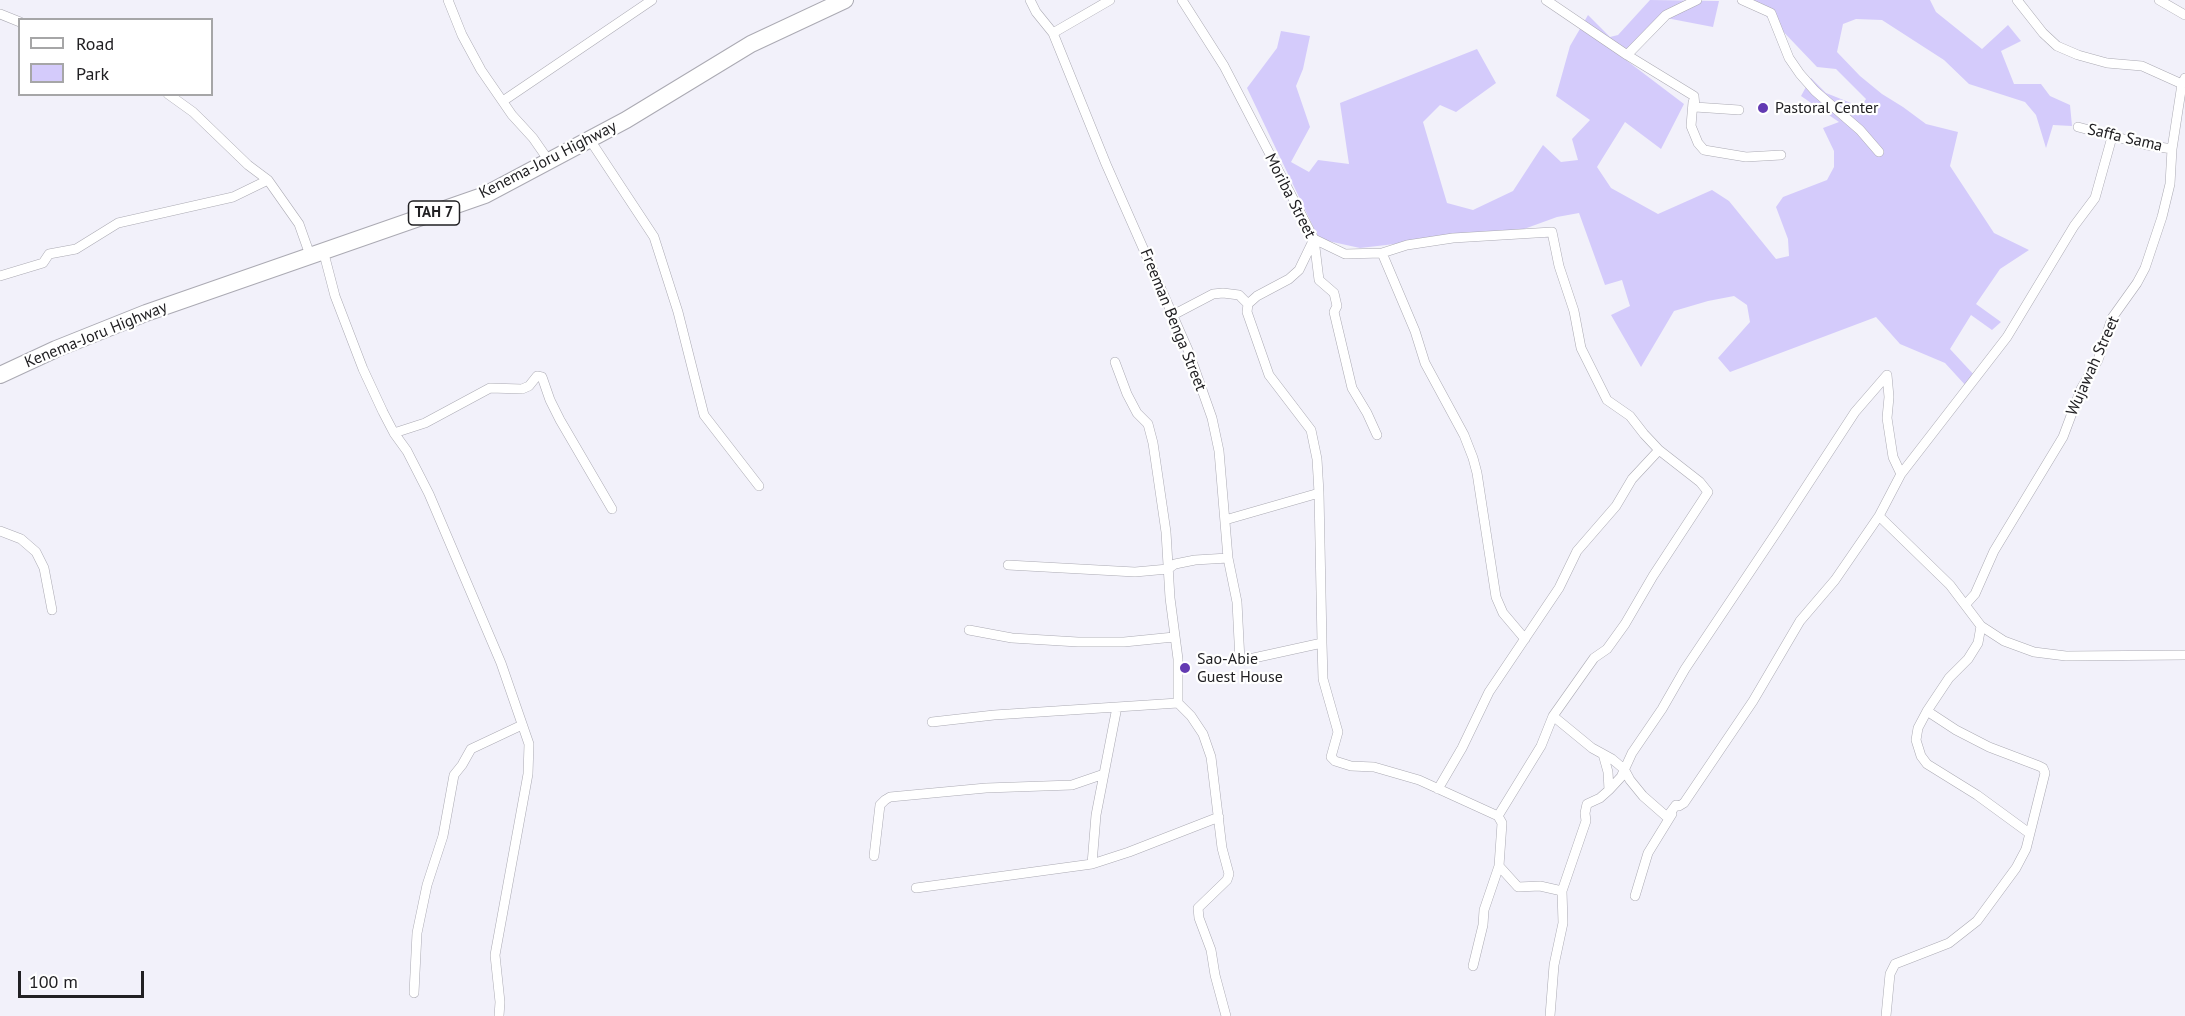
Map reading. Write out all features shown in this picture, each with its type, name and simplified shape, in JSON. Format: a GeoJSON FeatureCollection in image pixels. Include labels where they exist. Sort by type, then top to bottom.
{"type":"FeatureCollection","features":[{"type":"Feature","properties":{"kind":"highway","name":"Kenema-Joru Highway"},"geometry":{"type":"LineString","coordinates":[[0,375],[96,332],[263,274],[316,252],[485,195],[590,140],[751,44],[840,1]]}},
{"type":"Feature","properties":{"kind":"street"},"geometry":{"type":"LineString","coordinates":[[448,0],[466,44],[481,70],[549,161]]}},
{"type":"Feature","properties":{"kind":"street"},"geometry":{"type":"LineString","coordinates":[[503,101],[652,0]]}},
{"type":"Feature","properties":{"kind":"street","name":"Freeman Benga Street"},"geometry":{"type":"LineString","coordinates":[[1030,0],[1036,12],[1053,33],[1106,164],[1188,350],[1212,418],[1219,451],[1228,558],[1237,602],[1240,661],[1322,643]]}},
{"type":"Feature","properties":{"kind":"street"},"geometry":{"type":"LineString","coordinates":[[1053,33],[1110,0]]}},
{"type":"Feature","properties":{"kind":"street","name":"Moriba Street"},"geometry":{"type":"LineString","coordinates":[[1182,0],[1224,66],[1314,239],[1319,280],[1334,293],[1337,306],[1334,312],[1352,388],[1377,435]]}},
{"type":"Feature","properties":{"kind":"street"},"geometry":{"type":"LineString","coordinates":[[1546,0],[1627,55],[1694,96]]}},
{"type":"Feature","properties":{"kind":"street"},"geometry":{"type":"LineString","coordinates":[[1627,55],[1666,15],[1696,0]]}},
{"type":"Feature","properties":{"kind":"street"},"geometry":{"type":"LineString","coordinates":[[1742,0],[1772,13],[1789,58],[1800,74],[1815,91],[1860,130],[1879,152]]}},
{"type":"Feature","properties":{"kind":"street"},"geometry":{"type":"LineString","coordinates":[[2017,0],[2043,33],[2057,46],[2107,63],[2142,66],[2184,81]]}},
{"type":"Feature","properties":{"kind":"street"},"geometry":{"type":"LineString","coordinates":[[2159,0],[2185,15]]}},
{"type":"Feature","properties":{"kind":"street"},"geometry":{"type":"LineString","coordinates":[[0,14],[18,21]]}},
{"type":"Feature","properties":{"kind":"street","name":"Wujawah Street"},"geometry":{"type":"LineString","coordinates":[[1966,604],[1975,594],[1994,551],[2062,437],[2081,389],[2098,360],[2112,318],[2145,268],[2163,217],[2170,184],[2172,149],[2184,81]]}},
{"type":"Feature","properties":{"kind":"street"},"geometry":{"type":"LineString","coordinates":[[171,96],[193,112],[248,165],[268,180],[316,252],[359,358],[394,433],[407,451],[429,494],[501,663],[529,744],[528,774],[495,955],[499,1016]]}},
{"type":"Feature","properties":{"kind":"street"},"geometry":{"type":"LineString","coordinates":[[1694,96],[1695,107],[1739,110]]}},
{"type":"Feature","properties":{"kind":"street"},"geometry":{"type":"LineString","coordinates":[[1694,96],[1691,126],[1704,150],[1746,157],[1781,155]]}},
{"type":"Feature","properties":{"kind":"street","name":"Saffa Sama"},"geometry":{"type":"LineString","coordinates":[[2078,127],[2112,137],[2172,149]]}},
{"type":"Feature","properties":{"kind":"street"},"geometry":{"type":"LineString","coordinates":[[1553,716],[1592,748],[1624,769],[1643,796],[1667,817],[1676,805],[1684,803],[1715,759],[1800,621],[1835,580],[1879,516],[1901,474],[2007,337],[2074,226],[2095,198],[2112,137]]}},
{"type":"Feature","properties":{"kind":"street"},"geometry":{"type":"LineString","coordinates":[[590,140],[654,237],[678,312],[704,415],[759,486]]}},
{"type":"Feature","properties":{"kind":"street"},"geometry":{"type":"LineString","coordinates":[[0,276],[43,263],[49,254],[76,249],[118,223],[233,197],[268,180]]}},
{"type":"Feature","properties":{"kind":"street"},"geometry":{"type":"LineString","coordinates":[[1473,966],[1483,925],[1484,910],[1499,866],[1502,823],[1498,816],[1419,780],[1374,767],[1340,764],[1331,757],[1338,732],[1323,679],[1317,459],[1311,430],[1269,375],[1247,312],[1248,304],[1268,288],[1289,279],[1299,270],[1314,239],[1345,254],[1382,253],[1407,245],[1454,238],[1552,232],[1565,290],[1574,311],[1581,348],[1606,400],[1629,416],[1659,450],[1700,482],[1708,492],[1619,632],[1607,649],[1594,658],[1553,716],[1541,746],[1498,816]]}},
{"type":"Feature","properties":{"kind":"street"},"geometry":{"type":"LineString","coordinates":[[1382,253],[1415,331],[1425,363],[1464,435],[1473,458],[1496,597],[1503,613],[1526,639]]}},
{"type":"Feature","properties":{"kind":"street"},"geometry":{"type":"LineString","coordinates":[[1173,315],[1213,294],[1239,295],[1248,304]]}},
{"type":"Feature","properties":{"kind":"street"},"geometry":{"type":"LineString","coordinates":[[1114,362],[1132,404],[1148,424],[1153,443],[1166,532],[1174,637],[1178,659],[1178,703],[1191,716],[1208,745],[1215,784],[1222,848],[1229,874],[1227,880],[1198,908],[1199,918],[1212,950],[1215,975],[1226,1016]]}},
{"type":"Feature","properties":{"kind":"street"},"geometry":{"type":"LineString","coordinates":[[1550,1016],[1554,965],[1563,923],[1562,891],[1586,821],[1587,804],[1610,790],[1685,669],[1855,412],[1887,375],[1889,397],[1887,418],[1893,457],[1901,474]]}},
{"type":"Feature","properties":{"kind":"street"},"geometry":{"type":"LineString","coordinates":[[394,433],[425,423],[490,388],[522,389],[529,386],[537,376],[543,377],[550,400],[560,420],[612,509]]}},
{"type":"Feature","properties":{"kind":"street"},"geometry":{"type":"LineString","coordinates":[[1438,789],[1462,748],[1489,692],[1559,588],[1577,551],[1616,506],[1632,479],[1659,450]]}},
{"type":"Feature","properties":{"kind":"street"},"geometry":{"type":"LineString","coordinates":[[1225,520],[1319,493]]}},
{"type":"Feature","properties":{"kind":"street"},"geometry":{"type":"LineString","coordinates":[[1879,516],[1950,585],[1981,626],[2004,641],[2034,652],[2066,656],[2185,654]]}},
{"type":"Feature","properties":{"kind":"street"},"geometry":{"type":"LineString","coordinates":[[0,531],[21,539],[36,552],[44,568],[52,610]]}},
{"type":"Feature","properties":{"kind":"street"},"geometry":{"type":"LineString","coordinates":[[1008,565],[1113,572],[1168,569],[1174,564],[1195,560],[1228,558]]}},
{"type":"Feature","properties":{"kind":"street"},"geometry":{"type":"LineString","coordinates":[[1981,626],[1978,643],[1968,659],[1949,678],[1927,711],[1918,728],[1916,740],[1928,764],[2030,833]]}},
{"type":"Feature","properties":{"kind":"street"},"geometry":{"type":"LineString","coordinates":[[969,630],[1012,638],[1078,642],[1124,642],[1174,637]]}},
{"type":"Feature","properties":{"kind":"street"},"geometry":{"type":"LineString","coordinates":[[932,722],[994,715],[1178,703]]}},
{"type":"Feature","properties":{"kind":"street"},"geometry":{"type":"LineString","coordinates":[[1092,864],[1096,815],[1117,707]]}},
{"type":"Feature","properties":{"kind":"street"},"geometry":{"type":"LineString","coordinates":[[1886,1016],[1891,969],[1901,961],[1949,943],[1977,921],[2016,868],[2026,849],[2045,773],[2043,768],[1989,747],[1956,730],[1927,711]]}},
{"type":"Feature","properties":{"kind":"street"},"geometry":{"type":"LineString","coordinates":[[414,993],[417,933],[427,885],[443,836],[454,775],[471,749],[522,725]]}},
{"type":"Feature","properties":{"kind":"street"},"geometry":{"type":"LineString","coordinates":[[1603,754],[1610,790]]}},
{"type":"Feature","properties":{"kind":"street"},"geometry":{"type":"LineString","coordinates":[[874,856],[880,806],[885,800],[986,788],[1072,785],[1104,774]]}},
{"type":"Feature","properties":{"kind":"street"},"geometry":{"type":"LineString","coordinates":[[1635,896],[1648,853],[1678,806]]}},
{"type":"Feature","properties":{"kind":"street"},"geometry":{"type":"LineString","coordinates":[[916,888],[1092,864],[1219,817]]}},
{"type":"Feature","properties":{"kind":"street"},"geometry":{"type":"LineString","coordinates":[[1499,866],[1518,887],[1540,886],[1562,891]]}},
{"type":"Feature","properties":{"kind":"green space"},"geometry":{"type":"Polygon","coordinates":[[[1650,0],[1719,1],[1713,27],[1661,17],[1622,57],[1684,104],[1661,149],[1625,122],[1597,167],[1611,188],[1658,214],[1712,190],[1729,201],[1776,259],[1789,256],[1788,239],[1776,207],[1783,197],[1827,180],[1834,167],[1834,151],[1823,128],[1839,122],[1801,96],[1811,78],[1826,93],[1861,107],[1866,99],[1836,69],[1817,67],[1775,23],[1745,0],[1930,0],[1936,12],[1982,49],[2008,25],[2021,41],[2001,51],[2014,84],[2041,84],[2050,96],[2070,105],[2072,126],[2053,125],[2046,148],[2036,115],[2025,102],[1969,84],[1944,60],[1882,20],[1856,19],[1843,24],[1837,52],[1860,76],[1882,94],[1926,124],[1958,132],[1950,166],[1994,233],[2029,250],[2000,269],[1976,304],[2001,322],[1992,330],[1971,315],[1950,349],[1976,377],[1967,387],[1945,363],[1900,344],[1876,317],[1730,372],[1718,358],[1750,322],[1747,305],[1734,296],[1674,311],[1641,367],[1611,315],[1630,306],[1622,280],[1605,285],[1579,213],[1557,217],[1524,229],[1360,248],[1319,239],[1247,88],[1277,48],[1281,31],[1310,36],[1303,69],[1296,86],[1310,127],[1291,162],[1309,172],[1318,160],[1349,164],[1340,103],[1477,49],[1496,83],[1456,112],[1440,105],[1423,122],[1447,203],[1473,210],[1513,191],[1543,145],[1561,162],[1578,160],[1572,139],[1590,120],[1556,96],[1570,46],[1588,15],[1610,37],[1618,35],[1650,0]]]}},
{"type":"Feature","properties":{"kind":"place","name":"Pastoral Center"},"geometry":{"type":"Point","coordinates":[1763,108]}},
{"type":"Feature","properties":{"kind":"place","name":"Sao-Abie Guest House"},"geometry":{"type":"Point","coordinates":[1185,668]}}]}
